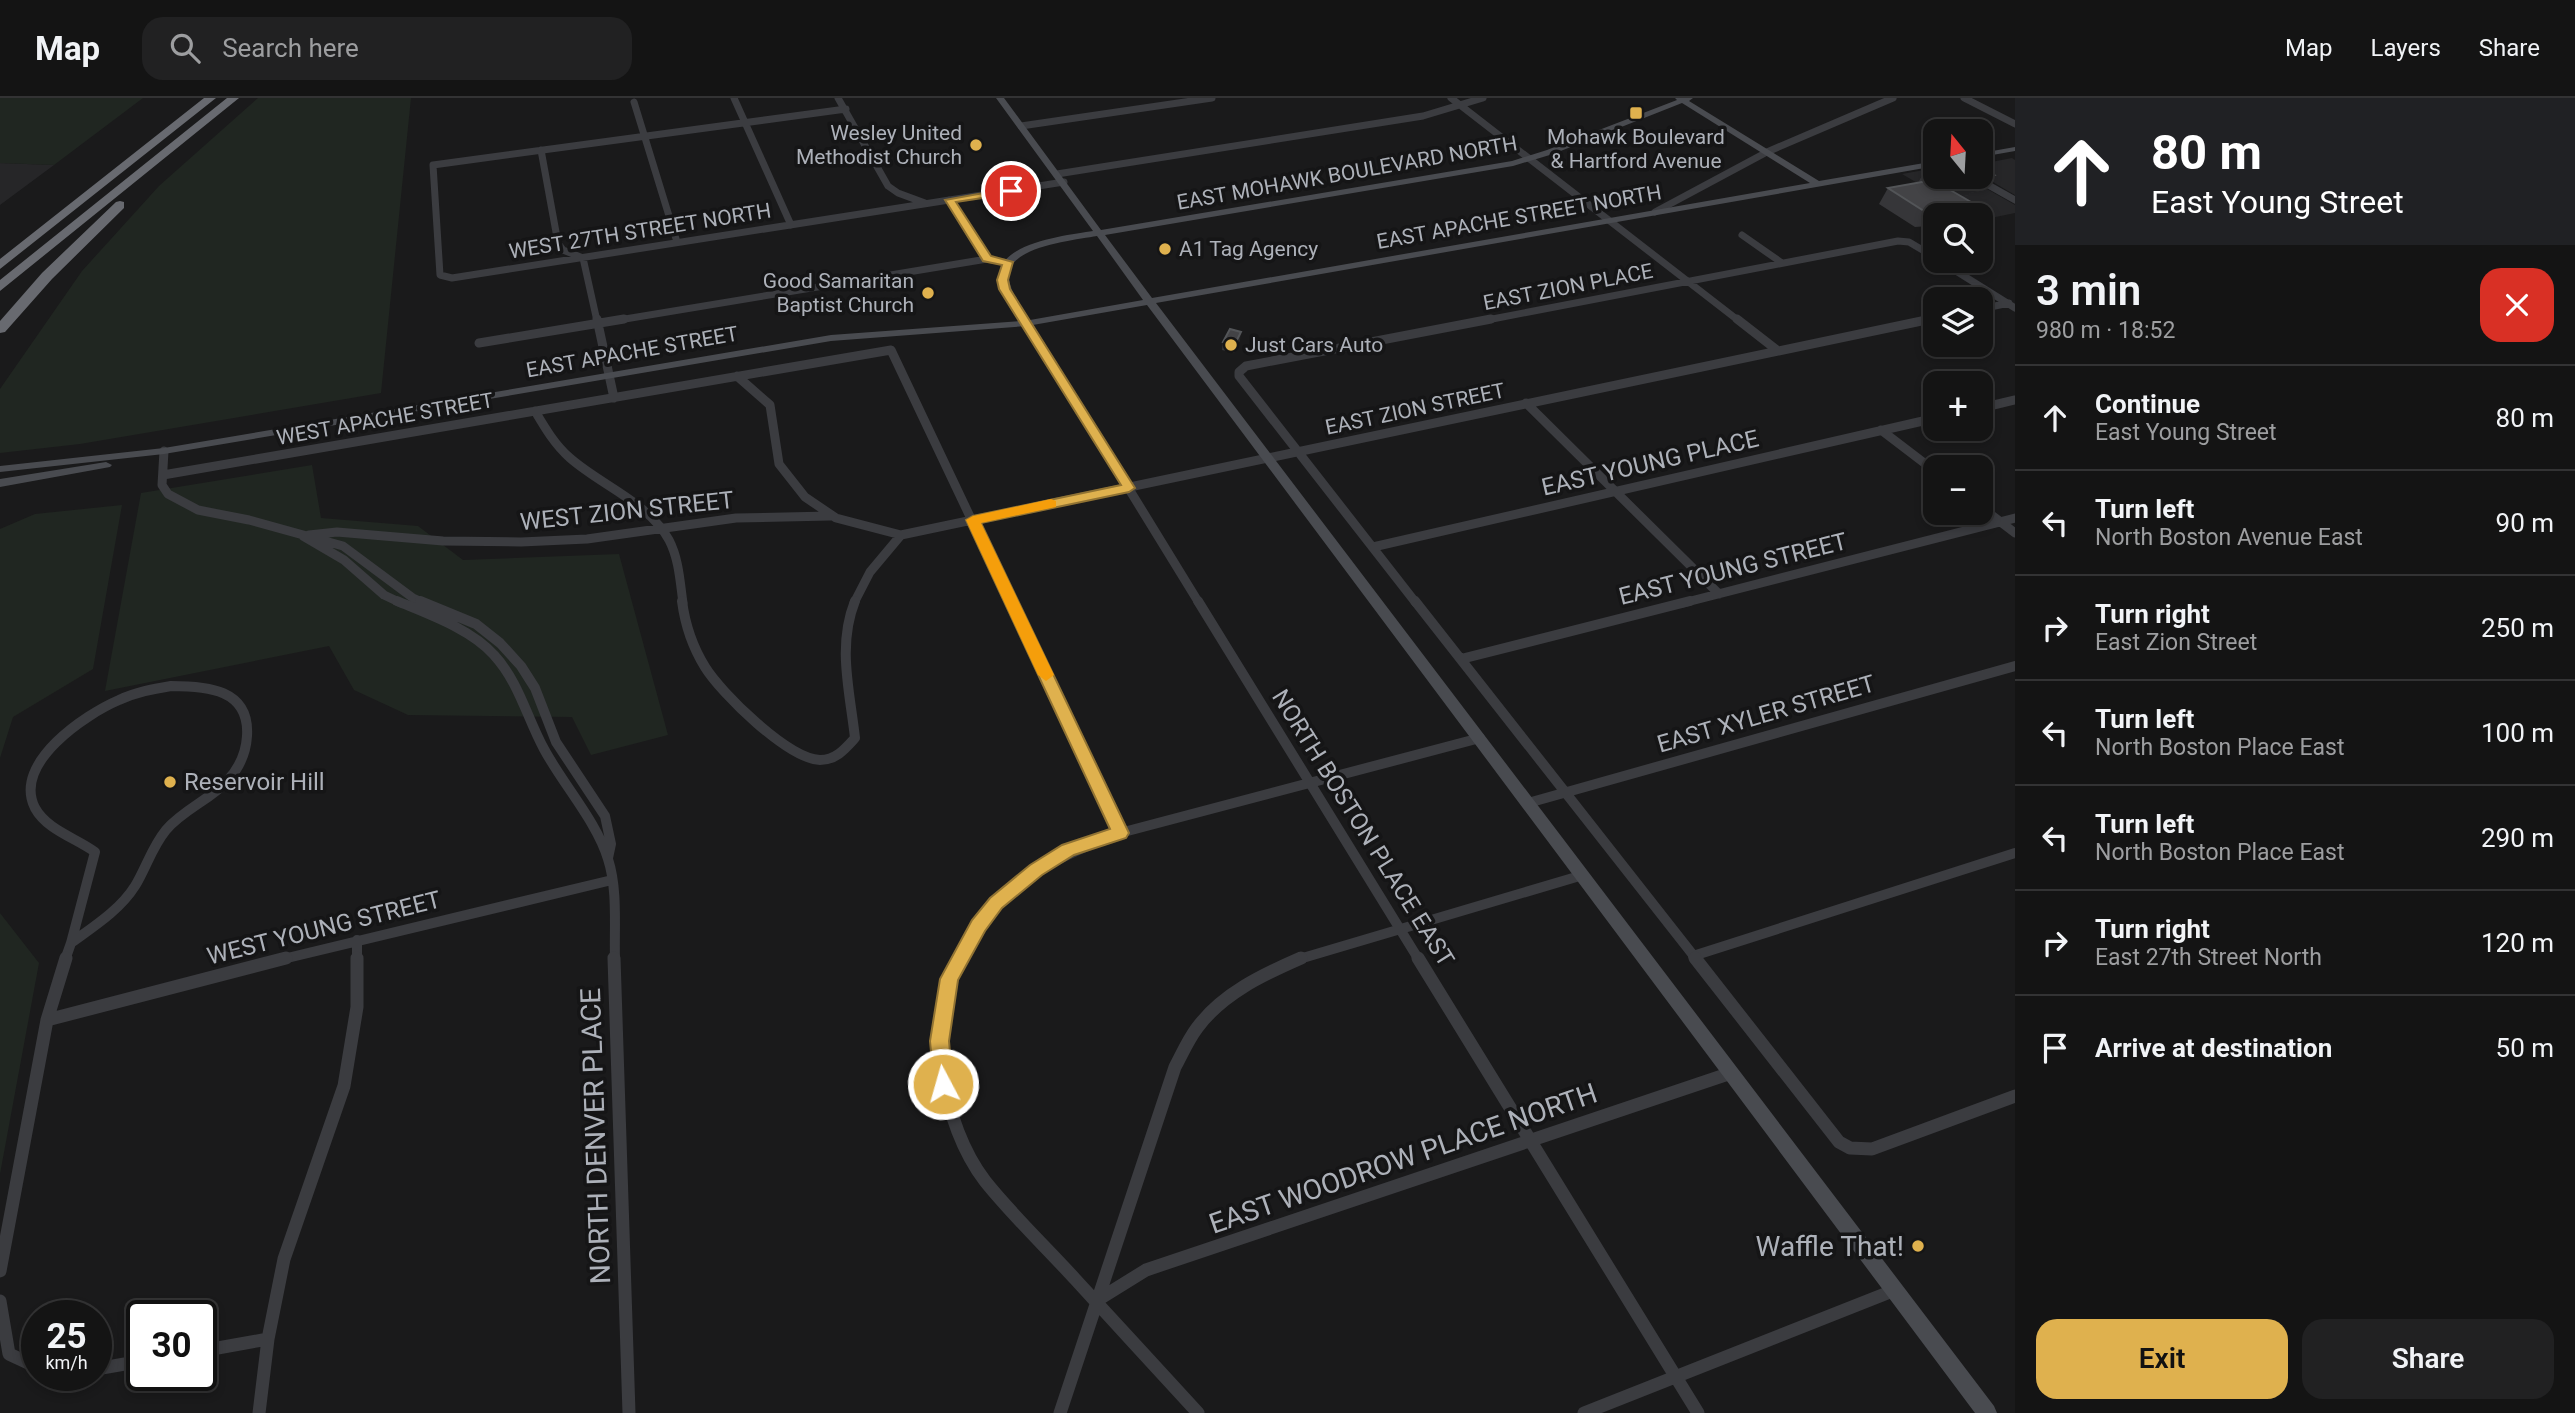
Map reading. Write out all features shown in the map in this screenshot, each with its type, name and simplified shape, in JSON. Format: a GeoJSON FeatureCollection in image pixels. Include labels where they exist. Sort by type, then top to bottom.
{"type":"FeatureCollection","features":[{"type":"Feature","properties":{"kind":"highway"},"geometry":{"type":"LineString","coordinates":[[0,265],[211,98]]}},
{"type":"Feature","properties":{"kind":"highway"},"geometry":{"type":"LineString","coordinates":[[0,287],[234,98]]}},
{"type":"Feature","properties":{"kind":"highway"},"geometry":{"type":"LineString","coordinates":[[0,329],[47,276],[149,178],[170,150]]}},
{"type":"Feature","properties":{"kind":"main road"},"geometry":{"type":"LineString","coordinates":[[1000,98],[1150,302],[1987,1413]]}},
{"type":"Feature","properties":{"kind":"main road"},"geometry":{"type":"LineString","coordinates":[[1684,99],[1818,184]]}},
{"type":"Feature","properties":{"kind":"main road","name":"EAST MOHAWK BOULEVARD NORTH"},"geometry":{"type":"LineString","coordinates":[[1008,262],[1033,246],[1101,232],[1529,159],[1684,99]]}},
{"type":"Feature","properties":{"kind":"main road"},"geometry":{"type":"LineString","coordinates":[[1993,153],[2012,151]]}},
{"type":"Feature","properties":{"kind":"main road","name":"EAST APACHE STREET NORTH"},"geometry":{"type":"LineString","coordinates":[[1150,302],[1923,165]]}},
{"type":"Feature","properties":{"kind":"main road","name":"NORTH BOSTON PLACE EAST"},"geometry":{"type":"LineString","coordinates":[[1008,262],[1002,280],[1027,323]]}},
{"type":"Feature","properties":{"kind":"main road","name":"EAST APACHE STREET"},"geometry":{"type":"LineString","coordinates":[[0,469],[164,451],[831,338],[1027,323],[1150,302]]}},
{"type":"Feature","properties":{"kind":"main road","name":"EAST APACHE STREET"},"geometry":{"type":"LineString","coordinates":[[0,482],[82,470],[164,451]]}},
{"type":"Feature","properties":{"kind":"street"},"geometry":{"type":"LineString","coordinates":[[734,98],[791,225]]}},
{"type":"Feature","properties":{"kind":"street"},"geometry":{"type":"LineString","coordinates":[[838,98],[888,186],[898,193],[928,204]]}},
{"type":"Feature","properties":{"kind":"street"},"geometry":{"type":"LineString","coordinates":[[1021,126],[1212,98]]}},
{"type":"Feature","properties":{"kind":"street"},"geometry":{"type":"LineString","coordinates":[[1451,98],[1778,351]]}},
{"type":"Feature","properties":{"kind":"street"},"geometry":{"type":"LineString","coordinates":[[1057,174],[1406,119],[1483,98]]}},
{"type":"Feature","properties":{"kind":"street"},"geometry":{"type":"LineString","coordinates":[[1655,212],[1767,152],[1893,98]]}},
{"type":"Feature","properties":{"kind":"street"},"geometry":{"type":"LineString","coordinates":[[1964,98],[2015,124]]}},
{"type":"Feature","properties":{"kind":"street"},"geometry":{"type":"LineString","coordinates":[[634,102],[677,242]]}},
{"type":"Feature","properties":{"kind":"street"},"geometry":{"type":"LineString","coordinates":[[614,398],[583,258],[563,250],[558,243],[541,150],[846,109]]}},
{"type":"Feature","properties":{"kind":"street","name":"WEST 27TH STREET NORTH"},"geometry":{"type":"LineString","coordinates":[[541,150],[433,165],[440,275],[443,278],[1063,182]]}},
{"type":"Feature","properties":{"kind":"street"},"geometry":{"type":"LineString","coordinates":[[1993,188],[2015,200]]}},
{"type":"Feature","properties":{"kind":"street"},"geometry":{"type":"LineString","coordinates":[[950,200],[987,259]]}},
{"type":"Feature","properties":{"kind":"street"},"geometry":{"type":"LineString","coordinates":[[1742,234],[1782,263]]}},
{"type":"Feature","properties":{"kind":"street","name":"EAST ZION PLACE"},"geometry":{"type":"LineString","coordinates":[[1299,452],[1239,376],[1239,372],[1246,366],[1905,241],[1923,251]]}},
{"type":"Feature","properties":{"kind":"street"},"geometry":{"type":"LineString","coordinates":[[479,343],[987,259],[1008,262]]}},
{"type":"Feature","properties":{"kind":"street"},"geometry":{"type":"LineString","coordinates":[[1960,273],[2012,304]]}},
{"type":"Feature","properties":{"kind":"street"},"geometry":{"type":"LineString","coordinates":[[1993,307],[2012,304]]}},
{"type":"Feature","properties":{"kind":"street","name":"EAST ZION STREET"},"geometry":{"type":"LineString","coordinates":[[901,535],[1923,321]]}},
{"type":"Feature","properties":{"kind":"street","name":"NORTH BOSTON PLACE EAST"},"geometry":{"type":"LineString","coordinates":[[1027,323],[1698,1413]]}},
{"type":"Feature","properties":{"kind":"street","name":"EAST APACHE STREET"},"geometry":{"type":"LineString","coordinates":[[737,376],[891,350],[973,520]]}},
{"type":"Feature","properties":{"kind":"street"},"geometry":{"type":"LineString","coordinates":[[535,411],[555,443],[570,458],[629,498],[662,528],[673,544],[679,571],[681,604],[689,633],[700,660],[725,696],[796,754],[827,760],[848,748],[855,738],[846,666],[849,616],[860,585],[872,567],[901,535],[830,516],[784,475],[773,440],[773,409],[769,401],[737,376]]}},
{"type":"Feature","properties":{"kind":"street","name":"WEST APACHE STREET"},"geometry":{"type":"LineString","coordinates":[[163,475],[737,376]]}},
{"type":"Feature","properties":{"kind":"street"},"geometry":{"type":"LineString","coordinates":[[1993,405],[2015,400]]}},
{"type":"Feature","properties":{"kind":"street"},"geometry":{"type":"LineString","coordinates":[[1526,404],[1720,594]]}},
{"type":"Feature","properties":{"kind":"street","name":"EAST YOUNG PLACE"},"geometry":{"type":"LineString","coordinates":[[1373,547],[1923,421]]}},
{"type":"Feature","properties":{"kind":"street"},"geometry":{"type":"LineString","coordinates":[[1881,430],[1923,462]]}},
{"type":"Feature","properties":{"kind":"street"},"geometry":{"type":"LineString","coordinates":[[163,475],[164,451]]}},
{"type":"Feature","properties":{"kind":"street"},"geometry":{"type":"LineString","coordinates":[[1299,452],[1831,1134],[1850,1148],[1871,1149],[2015,1096]]}},
{"type":"Feature","properties":{"kind":"street","name":"NORTH DENVER PLACE"},"geometry":{"type":"LineString","coordinates":[[163,475],[162,485],[168,494],[198,510],[249,520],[343,547],[413,598],[476,624],[500,642],[521,666],[535,688],[556,742],[605,816],[611,844],[608,858]]}},
{"type":"Feature","properties":{"kind":"street","name":"WEST ZION STREET"},"geometry":{"type":"LineString","coordinates":[[303,536],[337,533],[443,541],[521,542],[587,539],[736,518],[830,516]]}},
{"type":"Feature","properties":{"kind":"street"},"geometry":{"type":"LineString","coordinates":[[1993,516],[2015,533]]}},
{"type":"Feature","properties":{"kind":"street","name":"EAST YOUNG STREET"},"geometry":{"type":"LineString","coordinates":[[1461,659],[2015,519]]}},
{"type":"Feature","properties":{"kind":"street"},"geometry":{"type":"LineString","coordinates":[[973,520],[1120,833]]}},
{"type":"Feature","properties":{"kind":"street","name":"NORTH DENVER PLACE"},"geometry":{"type":"LineString","coordinates":[[303,536],[344,560],[384,595],[456,628],[494,654],[520,694],[543,748],[584,813],[608,858],[612,880],[629,1413]]}},
{"type":"Feature","properties":{"kind":"street","name":"EAST XYLER STREET"},"geometry":{"type":"LineString","coordinates":[[1528,803],[2015,666]]}},
{"type":"Feature","properties":{"kind":"street"},"geometry":{"type":"LineString","coordinates":[[0,1271],[47,1020],[95,852],[83,842],[39,817],[32,801],[30,787],[41,762],[65,733],[88,716],[127,696],[159,687],[204,686],[234,697],[246,712],[248,731],[245,751],[236,770],[216,792],[169,826],[133,890],[89,931],[70,943]]}},
{"type":"Feature","properties":{"kind":"street"},"geometry":{"type":"LineString","coordinates":[[1198,1413],[984,1179],[968,1155],[955,1128],[940,1062],[942,1012],[949,979],[979,926],[996,903],[1036,870],[1068,850],[1120,833],[1480,738]]}},
{"type":"Feature","properties":{"kind":"street"},"geometry":{"type":"LineString","coordinates":[[1693,956],[2015,853]]}},
{"type":"Feature","properties":{"kind":"street"},"geometry":{"type":"LineString","coordinates":[[1060,1413],[1175,1067],[1196,1029],[1219,1004],[1247,984],[1306,956],[1583,875]]}},
{"type":"Feature","properties":{"kind":"street","name":"WEST YOUNG STREET"},"geometry":{"type":"LineString","coordinates":[[47,1020],[358,940],[612,880]]}},
{"type":"Feature","properties":{"kind":"street"},"geometry":{"type":"LineString","coordinates":[[259,1413],[268,1339],[284,1259],[344,1086],[357,1007],[358,940]]}},
{"type":"Feature","properties":{"kind":"street","name":"EAST WOODROW PLACE NORTH"},"geometry":{"type":"LineString","coordinates":[[1096,1301],[1146,1270],[1731,1073]]}},
{"type":"Feature","properties":{"kind":"street"},"geometry":{"type":"LineString","coordinates":[[1584,1413],[1895,1290]]}},
{"type":"Feature","properties":{"kind":"street"},"geometry":{"type":"LineString","coordinates":[[0,1301],[9,1354],[21,1360]]}},
{"type":"Feature","properties":{"kind":"street"},"geometry":{"type":"LineString","coordinates":[[217,1348],[268,1339]]}},
{"type":"Feature","properties":{"kind":"street"},"geometry":{"type":"LineString","coordinates":[[1687,1394],[1691,1413]]}},
{"type":"Feature","properties":{"kind":"shaded area"},"geometry":{"type":"Polygon","coordinates":[[[0,98],[143,98],[54,165],[0,163],[0,98]]]}},
{"type":"Feature","properties":{"kind":"shaded area"},"geometry":{"type":"Polygon","coordinates":[[[258,98],[411,98],[381,393],[80,444],[0,453],[0,389],[82,271],[159,186],[258,98]]]}},
{"type":"Feature","properties":{"kind":"shaded area"},"geometry":{"type":"Polygon","coordinates":[[[2012,158],[2015,160],[2015,195],[1993,182],[1993,162],[2012,158]]]}},
{"type":"Feature","properties":{"kind":"shaded area"},"geometry":{"type":"Polygon","coordinates":[[[0,163],[54,165],[0,205],[0,163]]]}},
{"type":"Feature","properties":{"kind":"shaded area"},"geometry":{"type":"Polygon","coordinates":[[[1923,170],[1923,186],[1902,174],[1923,170]]]}},
{"type":"Feature","properties":{"kind":"shaded area"},"geometry":{"type":"Polygon","coordinates":[[[1928,189],[1987,189],[2015,205],[2015,213],[1993,218],[1993,203],[1952,203],[1928,189]]]}},
{"type":"Feature","properties":{"kind":"shaded area"},"geometry":{"type":"Polygon","coordinates":[[[312,465],[321,518],[418,526],[463,560],[619,554],[668,735],[591,755],[572,717],[408,715],[354,690],[329,646],[105,691],[141,493],[312,465]]]}},
{"type":"Feature","properties":{"kind":"shaded area"},"geometry":{"type":"Polygon","coordinates":[[[122,505],[93,669],[13,717],[0,758],[0,529],[35,514],[122,505]]]}},
{"type":"Feature","properties":{"kind":"shaded area"},"geometry":{"type":"Polygon","coordinates":[[[0,913],[39,963],[0,1174],[0,913]]]}},
{"type":"Feature","properties":{"kind":"building"},"geometry":{"type":"Polygon","coordinates":[[[1923,182],[1923,189],[1949,189],[1971,202],[1923,203],[1923,210],[1888,188],[1923,182]]]}},
{"type":"Feature","properties":{"kind":"building"},"geometry":{"type":"Polygon","coordinates":[[[1230,329],[1241,332],[1235,344],[1223,342],[1230,329]]]}},
{"type":"Feature","properties":{"kind":"slow traffic"},"geometry":{"type":"LineString","coordinates":[[1046,675],[973,520],[1051,504]]}},
{"type":"Feature","properties":{"kind":"place","name":"Mohawk Boulevard & Hartford Avenue"},"geometry":{"type":"Point","coordinates":[1636,113]}},
{"type":"Feature","properties":{"kind":"place","name":"Wesley United Methodist Church"},"geometry":{"type":"Point","coordinates":[976,145]}},
{"type":"Feature","properties":{"kind":"place","name":"A1 Tag Agency"},"geometry":{"type":"Point","coordinates":[1165,249]}},
{"type":"Feature","properties":{"kind":"place","name":"Good Samaritan Baptist Church"},"geometry":{"type":"Point","coordinates":[928,293]}},
{"type":"Feature","properties":{"kind":"place","name":"Just Cars Auto"},"geometry":{"type":"Point","coordinates":[1231,345]}},
{"type":"Feature","properties":{"kind":"place","name":"Reservoir Hill"},"geometry":{"type":"Point","coordinates":[170,782]}},
{"type":"Feature","properties":{"kind":"place","name":"Waffle That!"},"geometry":{"type":"Point","coordinates":[1918,1246]}},
{"type":"Feature","properties":{"kind":"route"},"geometry":{"type":"LineString","coordinates":[[943,1084],[939,1041],[949,979],[963,950],[979,926],[996,903],[1036,870],[1068,850],[1120,833],[973,520],[1129,488],[1005,289],[1002,280],[1008,262],[987,259],[950,200],[1011,191]]}}]}
